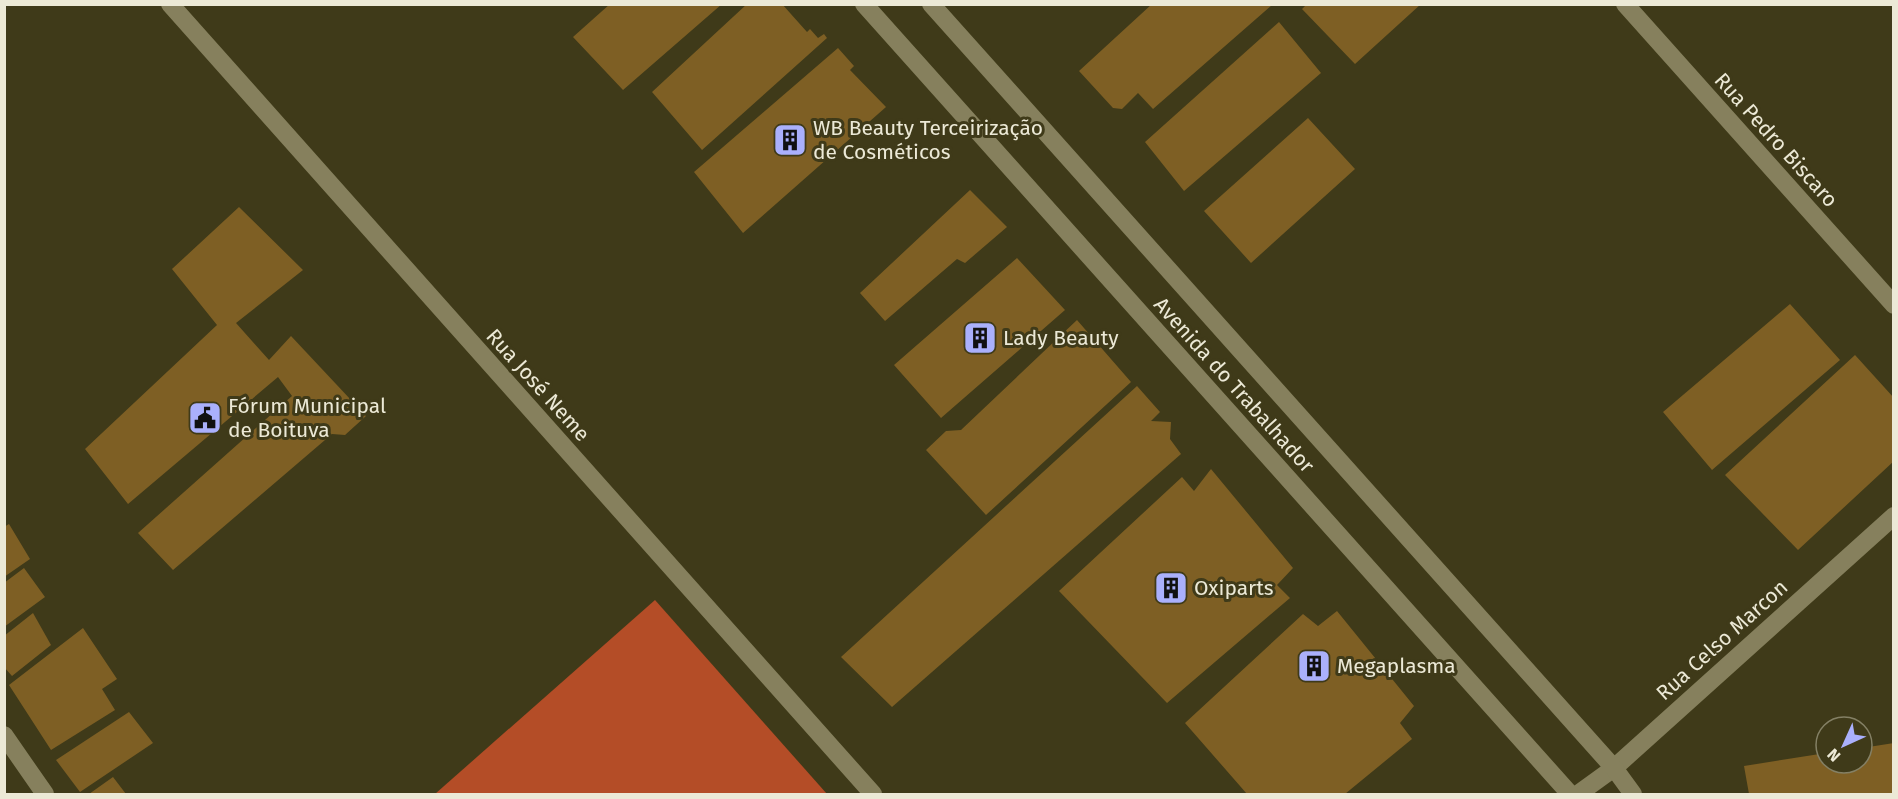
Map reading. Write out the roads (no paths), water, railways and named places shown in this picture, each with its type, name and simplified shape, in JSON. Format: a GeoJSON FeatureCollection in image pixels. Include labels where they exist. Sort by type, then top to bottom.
{"type":"FeatureCollection","features":[{"type":"Feature","properties":{"kind":"street","name":"Rua José Neme"},"geometry":{"type":"LineString","coordinates":[[170,4],[873,795]]}},
{"type":"Feature","properties":{"kind":"street","name":"Avenida do Trabalhador"},"geometry":{"type":"LineString","coordinates":[[864,4],[1570,795]]}},
{"type":"Feature","properties":{"kind":"street"},"geometry":{"type":"LineString","coordinates":[[931,4],[1614,768],[1633,795]]}},
{"type":"Feature","properties":{"kind":"street","name":"Rua Pedro Biscaro"},"geometry":{"type":"LineString","coordinates":[[1625,4],[1893,305]]}},
{"type":"Feature","properties":{"kind":"street","name":"Rua Celso Marcon"},"geometry":{"type":"LineString","coordinates":[[1578,795],[1614,768],[1893,516]]}},
{"type":"Feature","properties":{"kind":"street"},"geometry":{"type":"LineString","coordinates":[[4,735],[45,795]]}},
{"type":"Feature","properties":{"kind":"place","name":"WB Beauty Terceirização de Cosméticos"},"geometry":{"type":"Point","coordinates":[790,140]}},
{"type":"Feature","properties":{"kind":"place","name":"Lady Beauty"},"geometry":{"type":"Point","coordinates":[980,338]}},
{"type":"Feature","properties":{"kind":"place","name":"Fórum Municipal de Boituva"},"geometry":{"type":"Point","coordinates":[205,418]}},
{"type":"Feature","properties":{"kind":"place","name":"Oxiparts"},"geometry":{"type":"Point","coordinates":[1171,588]}},
{"type":"Feature","properties":{"kind":"place","name":"Megaplasma"},"geometry":{"type":"Point","coordinates":[1314,666]}}]}
